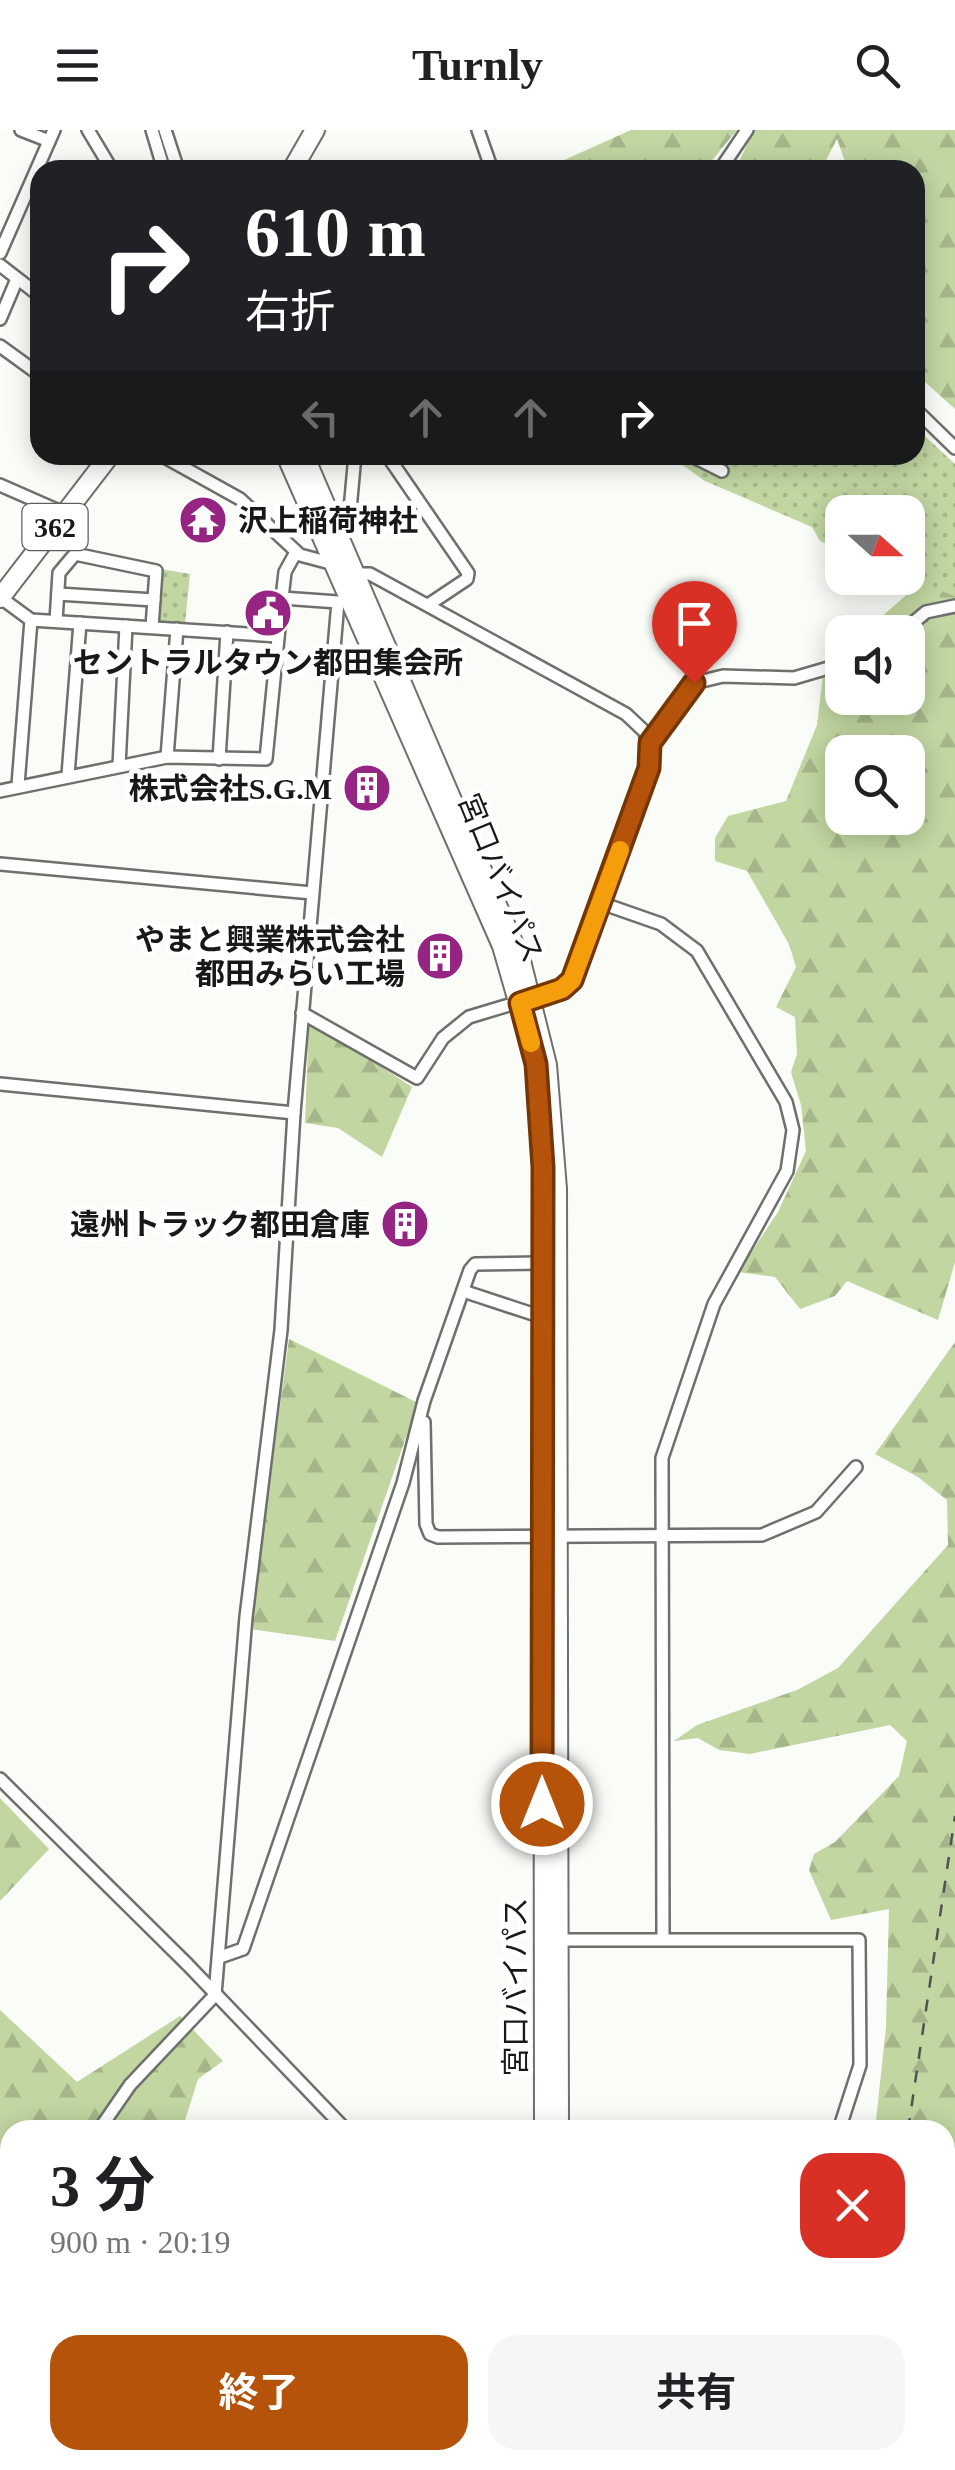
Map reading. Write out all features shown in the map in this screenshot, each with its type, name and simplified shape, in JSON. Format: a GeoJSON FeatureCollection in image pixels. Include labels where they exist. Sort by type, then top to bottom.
{"type":"FeatureCollection","features":[{"type":"Feature","properties":{"kind":"highway"},"geometry":{"type":"LineString","coordinates":[[298,160],[315,130]]}},
{"type":"Feature","properties":{"kind":"highway","name":"362"},"geometry":{"type":"LineString","coordinates":[[0,598],[103,465]]}},
{"type":"Feature","properties":{"kind":"highway","name":"宮口バイパス"},"geometry":{"type":"LineString","coordinates":[[290,465],[527,1001],[543,1167],[541,1263],[559,1940],[559,2120]]}},
{"type":"Feature","properties":{"kind":"highway","name":"宮口バイパス"},"geometry":{"type":"LineString","coordinates":[[308,465],[504,914],[555,1118],[544,2120]]}},
{"type":"Feature","properties":{"kind":"street"},"geometry":{"type":"LineString","coordinates":[[21,130],[52,136],[41,160]]}},
{"type":"Feature","properties":{"kind":"street"},"geometry":{"type":"LineString","coordinates":[[88,130],[105,160]]}},
{"type":"Feature","properties":{"kind":"street"},"geometry":{"type":"LineString","coordinates":[[152,130],[161,160]]}},
{"type":"Feature","properties":{"kind":"street"},"geometry":{"type":"LineString","coordinates":[[165,130],[175,160]]}},
{"type":"Feature","properties":{"kind":"street"},"geometry":{"type":"LineString","coordinates":[[478,130],[488,160]]}},
{"type":"Feature","properties":{"kind":"street"},"geometry":{"type":"LineString","coordinates":[[727,160],[747,130]]}},
{"type":"Feature","properties":{"kind":"street"},"geometry":{"type":"LineString","coordinates":[[0,254],[30,186]]}},
{"type":"Feature","properties":{"kind":"street"},"geometry":{"type":"LineString","coordinates":[[0,265],[30,288]]}},
{"type":"Feature","properties":{"kind":"street"},"geometry":{"type":"LineString","coordinates":[[0,318],[17,278]]}},
{"type":"Feature","properties":{"kind":"street"},"geometry":{"type":"LineString","coordinates":[[0,346],[30,368]]}},
{"type":"Feature","properties":{"kind":"street"},"geometry":{"type":"LineString","coordinates":[[925,419],[955,448]]}},
{"type":"Feature","properties":{"kind":"street"},"geometry":{"type":"LineString","coordinates":[[179,465],[240,499],[296,552],[334,564]]}},
{"type":"Feature","properties":{"kind":"street"},"geometry":{"type":"LineString","coordinates":[[336,528],[349,521],[354,465]]}},
{"type":"Feature","properties":{"kind":"street"},"geometry":{"type":"LineString","coordinates":[[394,465],[468,573],[467,579],[428,605]]}},
{"type":"Feature","properties":{"kind":"street"},"geometry":{"type":"LineString","coordinates":[[710,465],[722,471]]}},
{"type":"Feature","properties":{"kind":"street"},"geometry":{"type":"LineString","coordinates":[[0,485],[66,514]]}},
{"type":"Feature","properties":{"kind":"street"},"geometry":{"type":"LineString","coordinates":[[0,791],[167,757],[266,759],[285,572],[296,552]]}},
{"type":"Feature","properties":{"kind":"street"},"geometry":{"type":"LineString","coordinates":[[56,621],[59,573],[75,554],[156,571],[152,627]]}},
{"type":"Feature","properties":{"kind":"street"},"geometry":{"type":"LineString","coordinates":[[302,1012],[418,1078],[443,1038],[458,1024],[479,1012],[562,989],[572,980],[649,768],[650,743],[641,726],[626,714],[370,574],[358,574]]}},
{"type":"Feature","properties":{"kind":"street"},"geometry":{"type":"LineString","coordinates":[[58,594],[154,600]]}},
{"type":"Feature","properties":{"kind":"street"},"geometry":{"type":"LineString","coordinates":[[0,598],[31,620],[278,636]]}},
{"type":"Feature","properties":{"kind":"street"},"geometry":{"type":"LineString","coordinates":[[106,2120],[130,2084],[215,1995],[220,1957],[223,1864],[233,1802],[246,1617],[274,1408],[291,1220],[294,1112],[338,602],[282,598]]}},
{"type":"Feature","properties":{"kind":"street"},"geometry":{"type":"LineString","coordinates":[[922,615],[955,606]]}},
{"type":"Feature","properties":{"kind":"street"},"geometry":{"type":"LineString","coordinates":[[18,785],[31,620]]}},
{"type":"Feature","properties":{"kind":"street"},"geometry":{"type":"LineString","coordinates":[[68,775],[80,623]]}},
{"type":"Feature","properties":{"kind":"street"},"geometry":{"type":"LineString","coordinates":[[118,766],[126,626]]}},
{"type":"Feature","properties":{"kind":"street"},"geometry":{"type":"LineString","coordinates":[[167,757],[176,628]]}},
{"type":"Feature","properties":{"kind":"street"},"geometry":{"type":"LineString","coordinates":[[219,759],[227,632]]}},
{"type":"Feature","properties":{"kind":"street"},"geometry":{"type":"LineString","coordinates":[[650,743],[694,683],[723,676],[794,678],[825,669]]}},
{"type":"Feature","properties":{"kind":"street"},"geometry":{"type":"LineString","coordinates":[[0,864],[312,892]]}},
{"type":"Feature","properties":{"kind":"street"},"geometry":{"type":"LineString","coordinates":[[601,903],[661,924],[697,951],[786,1102],[794,1130],[787,1171],[714,1304],[662,1458],[663,1939]]}},
{"type":"Feature","properties":{"kind":"street"},"geometry":{"type":"LineString","coordinates":[[0,1084],[294,1112]]}},
{"type":"Feature","properties":{"kind":"street"},"geometry":{"type":"LineString","coordinates":[[220,1957],[243,1949],[403,1484],[423,1405],[475,1264],[541,1263]]}},
{"type":"Feature","properties":{"kind":"street"},"geometry":{"type":"LineString","coordinates":[[463,1291],[542,1317]]}},
{"type":"Feature","properties":{"kind":"street"},"geometry":{"type":"LineString","coordinates":[[423,1405],[430,1534],[751,1536],[785,1529],[828,1501],[856,1466]]}},
{"type":"Feature","properties":{"kind":"street"},"geometry":{"type":"LineString","coordinates":[[0,1779],[336,2120]]}},
{"type":"Feature","properties":{"kind":"street"},"geometry":{"type":"LineString","coordinates":[[559,1940],[859,1940],[860,2065],[842,2120]]}},
{"type":"Feature","properties":{"kind":"green space"},"geometry":{"type":"Polygon","coordinates":[[[631,130],[737,130],[712,160],[564,160],[631,130]]]}},
{"type":"Feature","properties":{"kind":"green space"},"geometry":{"type":"Polygon","coordinates":[[[754,130],[955,130],[955,409],[925,382],[925,160],[844,160],[837,139],[826,160],[740,160],[754,130]]]}},
{"type":"Feature","properties":{"kind":"green space"},"geometry":{"type":"Polygon","coordinates":[[[925,436],[955,464],[955,596],[925,586],[925,495],[825,495],[825,543],[812,527],[705,481],[682,465],[925,465],[925,436]]]}},
{"type":"Feature","properties":{"kind":"green space"},"geometry":{"type":"Polygon","coordinates":[[[161,569],[190,574],[185,624],[157,623],[161,569]]]}},
{"type":"Feature","properties":{"kind":"green space"},"geometry":{"type":"Polygon","coordinates":[[[925,585],[955,596],[955,1262],[938,1320],[847,1281],[835,1296],[800,1309],[775,1277],[738,1272],[778,1212],[806,1151],[801,1105],[791,1072],[797,1054],[795,1017],[776,1007],[796,967],[789,944],[747,871],[715,861],[715,838],[728,816],[786,801],[817,725],[824,667],[825,715],[925,715],[925,615],[883,615],[906,595],[925,595],[925,585]]]}},
{"type":"Feature","properties":{"kind":"green space"},"geometry":{"type":"Polygon","coordinates":[[[309,1019],[412,1087],[382,1157],[338,1128],[305,1123],[309,1019]]]}},
{"type":"Feature","properties":{"kind":"green space"},"geometry":{"type":"Polygon","coordinates":[[[289,1339],[418,1403],[335,1641],[250,1629],[289,1339]]]}},
{"type":"Feature","properties":{"kind":"green space"},"geometry":{"type":"Polygon","coordinates":[[[955,1342],[955,2120],[876,2120],[886,2027],[889,1909],[831,1920],[809,1870],[814,1854],[835,1842],[899,1776],[907,1741],[890,1725],[750,1754],[719,1750],[698,1738],[674,1741],[697,1725],[797,1690],[838,1668],[948,1545],[947,1500],[918,1477],[875,1454],[955,1342]]]}},
{"type":"Feature","properties":{"kind":"green space"},"geometry":{"type":"Polygon","coordinates":[[[0,1798],[49,1849],[0,1901],[0,1798]]]}},
{"type":"Feature","properties":{"kind":"green space"},"geometry":{"type":"Polygon","coordinates":[[[0,2010],[77,2082],[180,2016],[223,2061],[198,2079],[185,2120],[0,2120],[0,2010]]]}},
{"type":"Feature","properties":{"kind":"railway"},"geometry":{"type":"LineString","coordinates":[[909,2120],[955,1816]]}},
{"type":"Feature","properties":{"kind":"slow traffic"},"geometry":{"type":"LineString","coordinates":[[531,1043],[520,1003],[562,989],[572,980],[620,850]]}},
{"type":"Feature","properties":{"kind":"place","name":"沢上稲荷神社"},"geometry":{"type":"Point","coordinates":[203,520]}},
{"type":"Feature","properties":{"kind":"place","name":"セントラルタウン都田集会所"},"geometry":{"type":"Point","coordinates":[268,613]}},
{"type":"Feature","properties":{"kind":"place","name":"株式会社S.G.M"},"geometry":{"type":"Point","coordinates":[367,788]}},
{"type":"Feature","properties":{"kind":"place","name":"やまと興業株式会社 都田みらい工場"},"geometry":{"type":"Point","coordinates":[440,956]}},
{"type":"Feature","properties":{"kind":"place","name":"遠州トラック都田倉庫"},"geometry":{"type":"Point","coordinates":[405,1224]}},
{"type":"Feature","properties":{"kind":"route"},"geometry":{"type":"LineString","coordinates":[[542,1804],[543,1167],[536,1064],[520,1003],[562,989],[572,980],[649,768],[650,743],[681,695],[694,683]]}}]}
